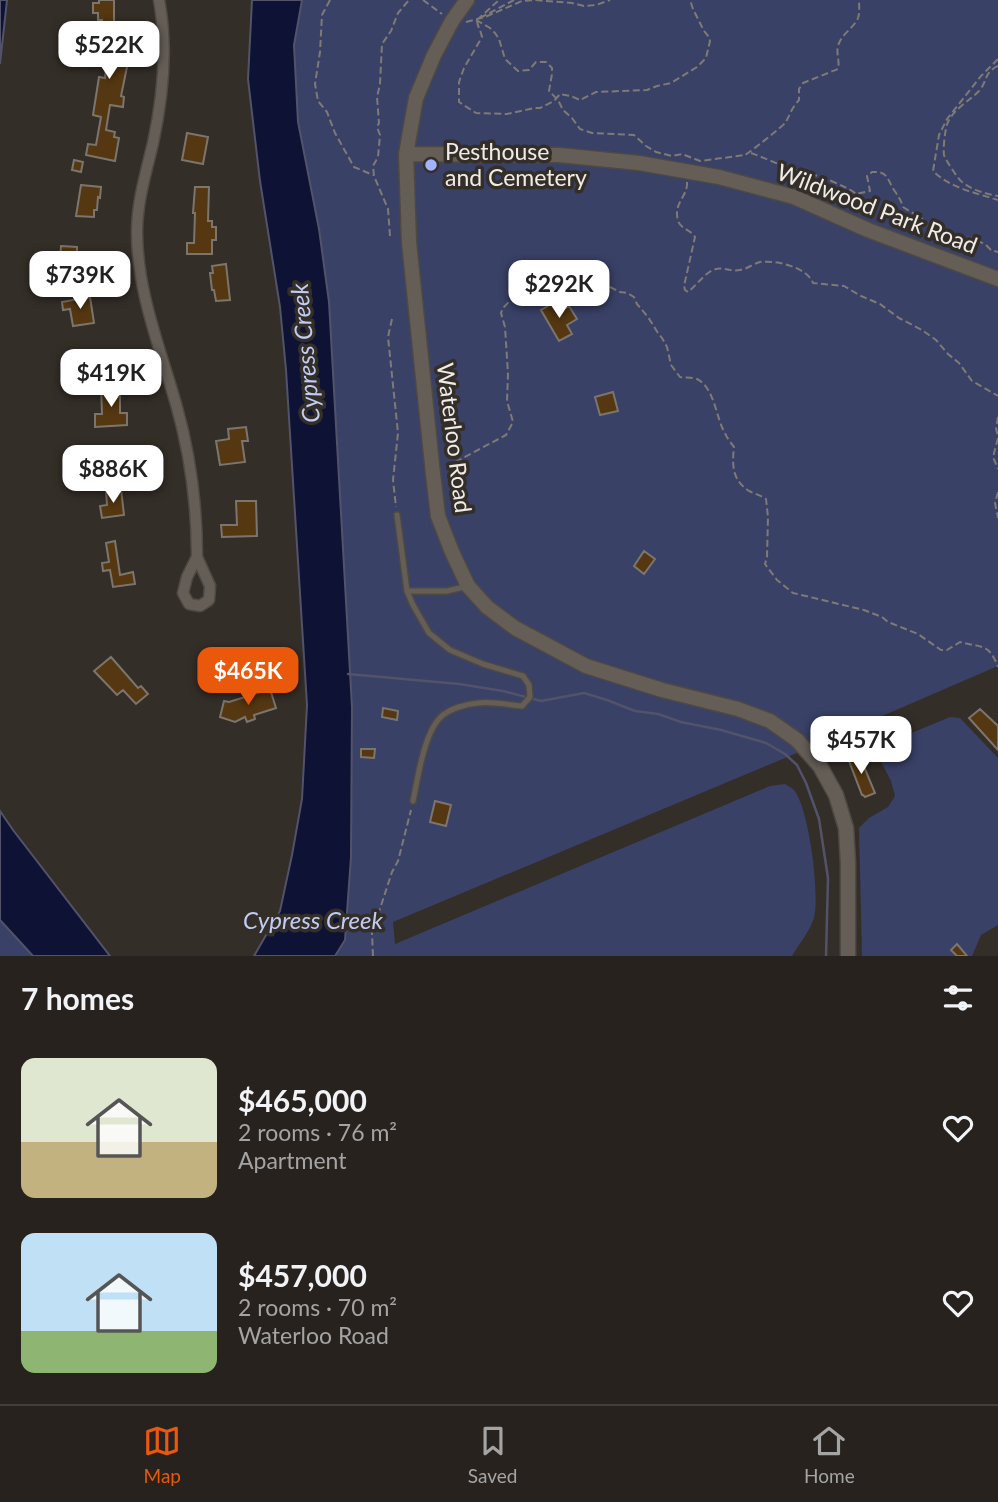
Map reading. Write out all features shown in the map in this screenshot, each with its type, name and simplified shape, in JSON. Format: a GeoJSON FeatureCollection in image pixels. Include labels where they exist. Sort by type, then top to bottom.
{"type":"FeatureCollection","features":[{"type":"Feature","properties":{"kind":"street"},"geometry":{"type":"LineString","coordinates":[[159,0],[163,48],[162,87],[153,142],[142,183],[137,232],[143,289],[177,407],[191,470],[197,525],[197,557]]}},
{"type":"Feature","properties":{"kind":"street","name":"Waterloo Road"},"geometry":{"type":"LineString","coordinates":[[467,0],[434,55],[416,98],[406,154],[409,242],[433,474],[438,516],[452,552],[468,586],[487,607],[515,628],[586,666],[662,691],[738,709],[770,721],[797,740],[820,765],[836,795],[846,828],[848,956]]}},
{"type":"Feature","properties":{"kind":"street","name":"Wildwood Park Road"},"geometry":{"type":"LineString","coordinates":[[406,154],[559,155],[692,166],[719,177],[794,197],[868,230],[998,279]]}},
{"type":"Feature","properties":{"kind":"lane"},"geometry":{"type":"LineString","coordinates":[[397,515],[407,591],[429,633],[450,650],[483,664],[523,676],[529,685],[530,697],[522,706],[480,703],[459,707],[442,715],[432,727],[413,802]]}},
{"type":"Feature","properties":{"kind":"lane"},"geometry":{"type":"LineString","coordinates":[[407,591],[447,591],[468,586]]}},
{"type":"Feature","properties":{"kind":"path"},"geometry":{"type":"LineString","coordinates":[[330,0],[322,15],[315,84],[318,101],[327,113],[354,167],[374,176]]}},
{"type":"Feature","properties":{"kind":"path"},"geometry":{"type":"LineString","coordinates":[[390,236],[388,209],[374,176],[373,166],[379,157],[377,97],[382,44],[398,13],[409,0]]}},
{"type":"Feature","properties":{"kind":"path"},"geometry":{"type":"LineString","coordinates":[[477,20],[499,0]]}},
{"type":"Feature","properties":{"kind":"path"},"geometry":{"type":"LineString","coordinates":[[477,20],[514,0]]}},
{"type":"Feature","properties":{"kind":"path"},"geometry":{"type":"LineString","coordinates":[[477,20],[522,1],[584,6],[610,0]]}},
{"type":"Feature","properties":{"kind":"path"},"geometry":{"type":"LineString","coordinates":[[477,20],[482,37],[461,75],[459,102],[476,113],[507,114],[540,108],[554,101],[560,94],[580,100],[596,92],[647,90],[671,83],[697,67],[706,58],[710,41],[690,0]]}},
{"type":"Feature","properties":{"kind":"path"},"geometry":{"type":"LineString","coordinates":[[692,166],[750,153],[765,138],[781,128],[791,108],[799,100],[799,89],[803,83],[838,69],[839,44],[857,20],[859,0]]}},
{"type":"Feature","properties":{"kind":"path"},"geometry":{"type":"LineString","coordinates":[[477,20],[491,28],[499,39],[505,59],[518,71],[529,70],[536,62],[546,62],[552,68],[549,91],[580,129],[592,133],[634,135],[656,152],[672,156],[682,154],[692,166]]}},
{"type":"Feature","properties":{"kind":"path"},"geometry":{"type":"LineString","coordinates":[[998,59],[947,119],[939,135],[933,171],[942,179],[963,189],[998,198]]}},
{"type":"Feature","properties":{"kind":"path"},"geometry":{"type":"LineString","coordinates":[[998,66],[988,72],[980,90],[949,120],[944,158],[963,183],[998,198]]}},
{"type":"Feature","properties":{"kind":"path"},"geometry":{"type":"LineString","coordinates":[[750,153],[814,173],[850,188],[856,194],[870,191],[867,176],[872,172],[880,172],[889,180],[903,207],[921,218],[933,230],[953,237],[973,238],[998,252]]}},
{"type":"Feature","properties":{"kind":"path"},"geometry":{"type":"LineString","coordinates":[[692,166],[688,188],[678,205],[678,220],[681,226],[695,237],[685,290],[688,292],[716,268],[736,271],[759,262],[781,262],[800,269],[812,278],[813,283],[844,286],[880,304],[936,340],[959,363],[972,382],[998,396]]}},
{"type":"Feature","properties":{"kind":"path"},"geometry":{"type":"LineString","coordinates":[[433,474],[506,435],[513,422],[508,401],[505,327],[501,313],[503,308],[530,280],[541,276],[548,279],[568,274],[595,273],[610,286],[634,297],[662,338],[671,365],[680,377],[696,379],[706,388],[715,404],[724,432],[734,447],[733,472],[745,488],[766,499],[768,517],[765,564],[777,580],[793,593],[883,617],[888,622],[918,634],[940,650],[947,650],[960,642],[985,647],[994,656],[998,667]]}},
{"type":"Feature","properties":{"kind":"path"},"geometry":{"type":"LineString","coordinates":[[392,319],[388,337],[397,433],[393,480],[397,515]]}},
{"type":"Feature","properties":{"kind":"path"},"geometry":{"type":"LineString","coordinates":[[998,417],[998,438],[993,457],[998,469]]}},
{"type":"Feature","properties":{"kind":"path"},"geometry":{"type":"LineString","coordinates":[[998,492],[995,503],[998,518]]}},
{"type":"Feature","properties":{"kind":"path"},"geometry":{"type":"LineString","coordinates":[[373,956],[372,933],[398,861],[413,802]]}},
{"type":"Feature","properties":{"kind":"shaded area"},"geometry":{"type":"Polygon","coordinates":[[[302,0],[998,0],[998,666],[393,922],[395,944],[770,786],[785,784],[794,790],[804,814],[809,832],[816,891],[814,918],[792,956],[335,956],[345,940],[351,857],[352,707],[329,302],[319,229],[298,122],[294,45],[302,0]]]}},
{"type":"Feature","properties":{"kind":"shaded area"},"geometry":{"type":"Polygon","coordinates":[[[950,717],[960,718],[998,758],[998,925],[981,935],[972,956],[862,956],[859,828],[869,818],[888,807],[895,796],[891,781],[876,752],[885,744],[950,717]]]}},
{"type":"Feature","properties":{"kind":"shaded area"},"geometry":{"type":"Polygon","coordinates":[[[0,920],[33,956],[0,956],[0,920]]]}},
{"type":"Feature","properties":{"kind":"water"},"geometry":{"type":"Polygon","coordinates":[[[0,0],[7,0],[0,64],[0,0]]]}},
{"type":"Feature","properties":{"kind":"water","name":"Cypress Creek"},"geometry":{"type":"Polygon","coordinates":[[[252,0],[302,0],[294,45],[298,122],[319,229],[329,302],[352,707],[351,857],[345,940],[335,956],[254,956],[280,911],[292,855],[302,799],[307,705],[286,370],[280,307],[260,181],[248,79],[252,0]]]}},
{"type":"Feature","properties":{"kind":"water"},"geometry":{"type":"Polygon","coordinates":[[[0,811],[110,956],[33,956],[0,920],[0,811]]]}},
{"type":"Feature","properties":{"kind":"building"},"geometry":{"type":"Polygon","coordinates":[[[99,0],[114,0],[114,32],[125,33],[124,43],[129,44],[121,96],[124,97],[123,107],[110,105],[106,130],[115,132],[114,137],[119,138],[115,161],[86,155],[88,144],[96,145],[101,117],[93,115],[99,77],[105,78],[108,46],[100,46],[102,20],[98,20],[98,13],[93,13],[93,3],[99,3],[99,0]]]}},
{"type":"Feature","properties":{"kind":"building"},"geometry":{"type":"Polygon","coordinates":[[[187,133],[208,137],[203,164],[182,160],[187,133]]]}},
{"type":"Feature","properties":{"kind":"building"},"geometry":{"type":"Polygon","coordinates":[[[74,160],[83,162],[81,172],[72,170],[74,160]]]}},
{"type":"Feature","properties":{"kind":"building"},"geometry":{"type":"Polygon","coordinates":[[[81,185],[101,187],[94,217],[76,216],[81,185]]]}},
{"type":"Feature","properties":{"kind":"building"},"geometry":{"type":"Polygon","coordinates":[[[195,187],[209,187],[208,221],[212,221],[212,227],[216,227],[212,254],[187,254],[187,243],[194,243],[195,187]]]}},
{"type":"Feature","properties":{"kind":"building"},"geometry":{"type":"Polygon","coordinates":[[[61,246],[77,247],[77,258],[85,258],[84,275],[70,274],[70,259],[60,259],[61,246]]]}},
{"type":"Feature","properties":{"kind":"building"},"geometry":{"type":"Polygon","coordinates":[[[226,264],[230,300],[216,301],[210,273],[213,273],[212,266],[226,264]]]}},
{"type":"Feature","properties":{"kind":"building"},"geometry":{"type":"Polygon","coordinates":[[[90,297],[94,323],[73,326],[70,309],[63,310],[62,302],[90,297]]]}},
{"type":"Feature","properties":{"kind":"building"},"geometry":{"type":"Polygon","coordinates":[[[553,303],[559,312],[569,306],[577,319],[567,325],[572,334],[559,341],[541,310],[553,303]]]}},
{"type":"Feature","properties":{"kind":"building"},"geometry":{"type":"Polygon","coordinates":[[[120,386],[120,413],[127,413],[127,425],[95,427],[95,414],[102,414],[101,387],[120,386]]]}},
{"type":"Feature","properties":{"kind":"building"},"geometry":{"type":"Polygon","coordinates":[[[613,392],[618,411],[600,415],[595,397],[613,392]]]}},
{"type":"Feature","properties":{"kind":"building"},"geometry":{"type":"Polygon","coordinates":[[[246,427],[248,441],[242,441],[245,462],[220,465],[216,441],[229,439],[228,429],[246,427]]]}},
{"type":"Feature","properties":{"kind":"building"},"geometry":{"type":"Polygon","coordinates":[[[121,489],[124,515],[102,518],[100,506],[107,505],[106,491],[121,489]]]}},
{"type":"Feature","properties":{"kind":"building"},"geometry":{"type":"Polygon","coordinates":[[[236,501],[256,501],[257,536],[222,537],[221,525],[237,525],[236,501]]]}},
{"type":"Feature","properties":{"kind":"building"},"geometry":{"type":"Polygon","coordinates":[[[115,541],[120,575],[133,572],[135,584],[113,587],[110,570],[103,571],[102,563],[109,562],[106,543],[115,541]]]}},
{"type":"Feature","properties":{"kind":"building"},"geometry":{"type":"Polygon","coordinates":[[[644,551],[655,559],[644,574],[634,566],[644,551]]]}},
{"type":"Feature","properties":{"kind":"building"},"geometry":{"type":"Polygon","coordinates":[[[111,657],[138,688],[141,686],[148,694],[136,704],[123,690],[117,695],[94,671],[111,657]]]}},
{"type":"Feature","properties":{"kind":"building"},"geometry":{"type":"Polygon","coordinates":[[[270,689],[276,708],[254,715],[255,719],[247,722],[245,717],[235,722],[220,717],[224,701],[229,702],[270,689]]]}},
{"type":"Feature","properties":{"kind":"building"},"geometry":{"type":"Polygon","coordinates":[[[383,708],[398,711],[397,720],[382,717],[383,708]]]}},
{"type":"Feature","properties":{"kind":"building"},"geometry":{"type":"Polygon","coordinates":[[[980,709],[998,726],[998,750],[969,718],[980,709]]]}},
{"type":"Feature","properties":{"kind":"building"},"geometry":{"type":"Polygon","coordinates":[[[361,749],[375,749],[374,758],[361,757],[361,749]]]}},
{"type":"Feature","properties":{"kind":"building"},"geometry":{"type":"Polygon","coordinates":[[[855,755],[856,758],[860,757],[875,793],[865,797],[849,761],[849,758],[855,755]]]}},
{"type":"Feature","properties":{"kind":"building"},"geometry":{"type":"Polygon","coordinates":[[[435,801],[451,805],[446,826],[430,822],[435,801]]]}},
{"type":"Feature","properties":{"kind":"building"},"geometry":{"type":"Polygon","coordinates":[[[957,944],[967,956],[957,956],[951,950],[957,944]]]}},
{"type":"Feature","properties":{"kind":"waterway"},"geometry":{"type":"LineString","coordinates":[[348,674],[459,684],[541,701],[584,693],[635,711],[658,714],[766,743],[785,754],[797,765],[819,819],[828,878],[826,956]]}},
{"type":"Feature","properties":{"kind":"place","name":"Pesthouse and Cemetery"},"geometry":{"type":"Point","coordinates":[431,165]}}]}
